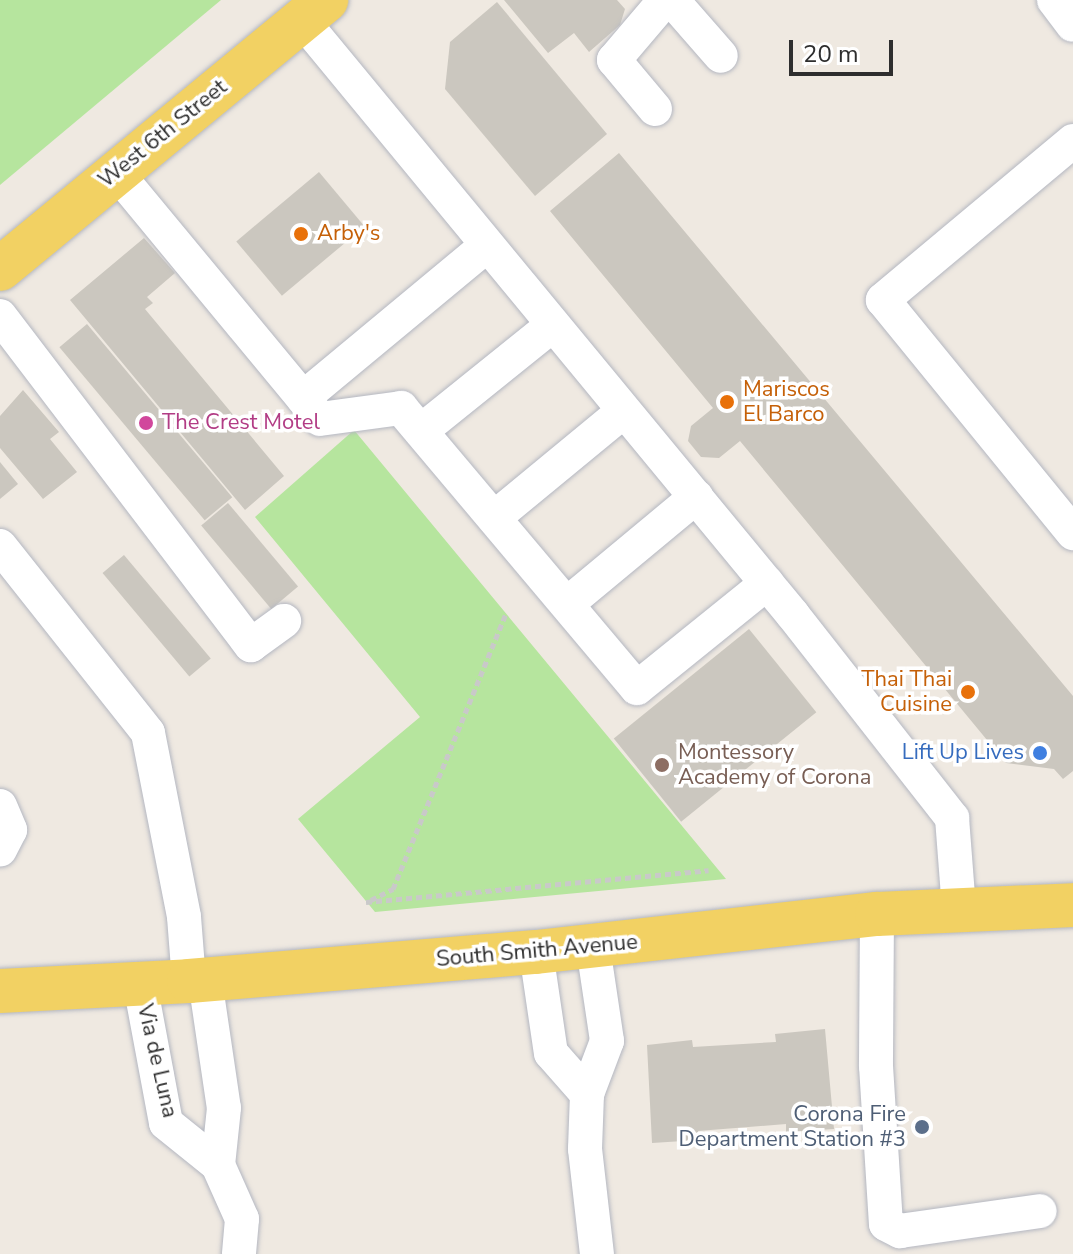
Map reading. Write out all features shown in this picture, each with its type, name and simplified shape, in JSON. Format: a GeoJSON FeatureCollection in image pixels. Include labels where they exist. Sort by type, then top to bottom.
{"type":"FeatureCollection","features":[{"type":"Feature","properties":{"kind":"main road","name":"West 6th Street"},"geometry":{"type":"LineString","coordinates":[[0,269],[314,10]]}},
{"type":"Feature","properties":{"kind":"main road","name":"South Smith Avenue"},"geometry":{"type":"LineString","coordinates":[[0,991],[197,981],[593,947],[877,914],[1073,905]]}},
{"type":"Feature","properties":{"kind":"street"},"geometry":{"type":"LineString","coordinates":[[655,109],[614,60],[665,0]]}},
{"type":"Feature","properties":{"kind":"street"},"geometry":{"type":"LineString","coordinates":[[672,0],[721,56]]}},
{"type":"Feature","properties":{"kind":"street"},"geometry":{"type":"LineString","coordinates":[[1054,0],[1073,25]]}},
{"type":"Feature","properties":{"kind":"street"},"geometry":{"type":"LineString","coordinates":[[314,10],[487,245],[767,583],[952,818],[959,910]]}},
{"type":"Feature","properties":{"kind":"street"},"geometry":{"type":"LineString","coordinates":[[1072,146],[883,300],[1073,533]]}},
{"type":"Feature","properties":{"kind":"street"},"geometry":{"type":"LineString","coordinates":[[116,172],[320,419],[401,408],[637,688],[767,583]]}},
{"type":"Feature","properties":{"kind":"street"},"geometry":{"type":"LineString","coordinates":[[303,398],[487,245]]}},
{"type":"Feature","properties":{"kind":"street"},"geometry":{"type":"LineString","coordinates":[[0,316],[251,645],[284,621]]}},
{"type":"Feature","properties":{"kind":"street"},"geometry":{"type":"LineString","coordinates":[[421,431],[553,325]]}},
{"type":"Feature","properties":{"kind":"street"},"geometry":{"type":"LineString","coordinates":[[494,518],[624,411]]}},
{"type":"Feature","properties":{"kind":"street"},"geometry":{"type":"LineString","coordinates":[[567,604],[696,497]]}},
{"type":"Feature","properties":{"kind":"street","name":"Via de Luna"},"geometry":{"type":"LineString","coordinates":[[0,546],[148,733],[224,1108],[218,1165]]}},
{"type":"Feature","properties":{"kind":"street"},"geometry":{"type":"LineString","coordinates":[[0,806],[10,830],[0,850]]}},
{"type":"Feature","properties":{"kind":"street"},"geometry":{"type":"LineString","coordinates":[[877,914],[876,1066],[886,1224],[900,1231],[1040,1211]]}},
{"type":"Feature","properties":{"kind":"street"},"geometry":{"type":"LineString","coordinates":[[593,947],[607,1041],[587,1094],[585,1149],[597,1254]]}},
{"type":"Feature","properties":{"kind":"street"},"geometry":{"type":"LineString","coordinates":[[536,952],[551,1053],[587,1094]]}},
{"type":"Feature","properties":{"kind":"street","name":"Via de Luna"},"geometry":{"type":"LineString","coordinates":[[140,984],[166,1123],[218,1165],[242,1219],[239,1254]]}},
{"type":"Feature","properties":{"kind":"path"},"geometry":{"type":"LineString","coordinates":[[506,614],[393,889],[366,902],[709,870]]}},
{"type":"Feature","properties":{"kind":"green space"},"geometry":{"type":"Polygon","coordinates":[[[0,0],[221,0],[0,185],[0,0]]]}},
{"type":"Feature","properties":{"kind":"green space"},"geometry":{"type":"Polygon","coordinates":[[[354,430],[726,879],[375,912],[298,819],[420,717],[255,517],[354,430]]]}},
{"type":"Feature","properties":{"kind":"building"},"geometry":{"type":"Polygon","coordinates":[[[504,0],[617,0],[625,9],[620,25],[589,52],[574,33],[548,53],[504,0]]]}},
{"type":"Feature","properties":{"kind":"building"},"geometry":{"type":"Polygon","coordinates":[[[497,2],[607,134],[535,196],[445,89],[450,42],[497,2]]]}},
{"type":"Feature","properties":{"kind":"building"},"geometry":{"type":"Polygon","coordinates":[[[619,153],[1073,696],[1073,771],[1063,779],[1054,769],[1006,763],[740,441],[719,458],[701,457],[688,441],[691,426],[713,408],[550,211],[619,153]]]}},
{"type":"Feature","properties":{"kind":"building","name":"Arby's"},"geometry":{"type":"Polygon","coordinates":[[[319,172],[365,226],[282,296],[236,241],[319,172]]]}},
{"type":"Feature","properties":{"kind":"building"},"geometry":{"type":"Polygon","coordinates":[[[144,238],[175,273],[147,297],[153,303],[145,309],[284,476],[245,510],[70,300],[144,238]]]}},
{"type":"Feature","properties":{"kind":"building","name":"The Crest Motel"},"geometry":{"type":"Polygon","coordinates":[[[87,324],[232,497],[205,520],[59,347],[87,324]]]}},
{"type":"Feature","properties":{"kind":"building"},"geometry":{"type":"Polygon","coordinates":[[[23,390],[59,432],[50,439],[77,472],[43,499],[0,448],[0,416],[23,390]]]}},
{"type":"Feature","properties":{"kind":"building"},"geometry":{"type":"Polygon","coordinates":[[[0,462],[18,484],[0,499],[0,462]]]}},
{"type":"Feature","properties":{"kind":"building"},"geometry":{"type":"Polygon","coordinates":[[[228,503],[298,586],[271,609],[201,525],[228,503]]]}},
{"type":"Feature","properties":{"kind":"building"},"geometry":{"type":"Polygon","coordinates":[[[124,555],[211,658],[189,676],[103,573],[124,555]]]}},
{"type":"Feature","properties":{"kind":"building"},"geometry":{"type":"Polygon","coordinates":[[[749,629],[816,712],[681,822],[614,739],[749,629]]]}},
{"type":"Feature","properties":{"kind":"building"},"geometry":{"type":"Polygon","coordinates":[[[825,1029],[834,1129],[786,1132],[786,1124],[698,1131],[699,1140],[652,1143],[647,1045],[692,1040],[693,1047],[776,1042],[775,1034],[825,1029]]]}},
{"type":"Feature","properties":{"kind":"place","name":"Arby's"},"geometry":{"type":"Point","coordinates":[301,234]}},
{"type":"Feature","properties":{"kind":"place","name":"Mariscos El Barco"},"geometry":{"type":"Point","coordinates":[727,402]}},
{"type":"Feature","properties":{"kind":"place","name":"The Crest Motel"},"geometry":{"type":"Point","coordinates":[146,423]}},
{"type":"Feature","properties":{"kind":"place","name":"Thai Thai Cuisine"},"geometry":{"type":"Point","coordinates":[968,692]}},
{"type":"Feature","properties":{"kind":"place","name":"Lift Up Lives"},"geometry":{"type":"Point","coordinates":[1040,753]}},
{"type":"Feature","properties":{"kind":"place","name":"Montessory Academy of Corona"},"geometry":{"type":"Point","coordinates":[662,765]}},
{"type":"Feature","properties":{"kind":"place","name":"Corona Fire Department Station #3"},"geometry":{"type":"Point","coordinates":[922,1127]}}]}
